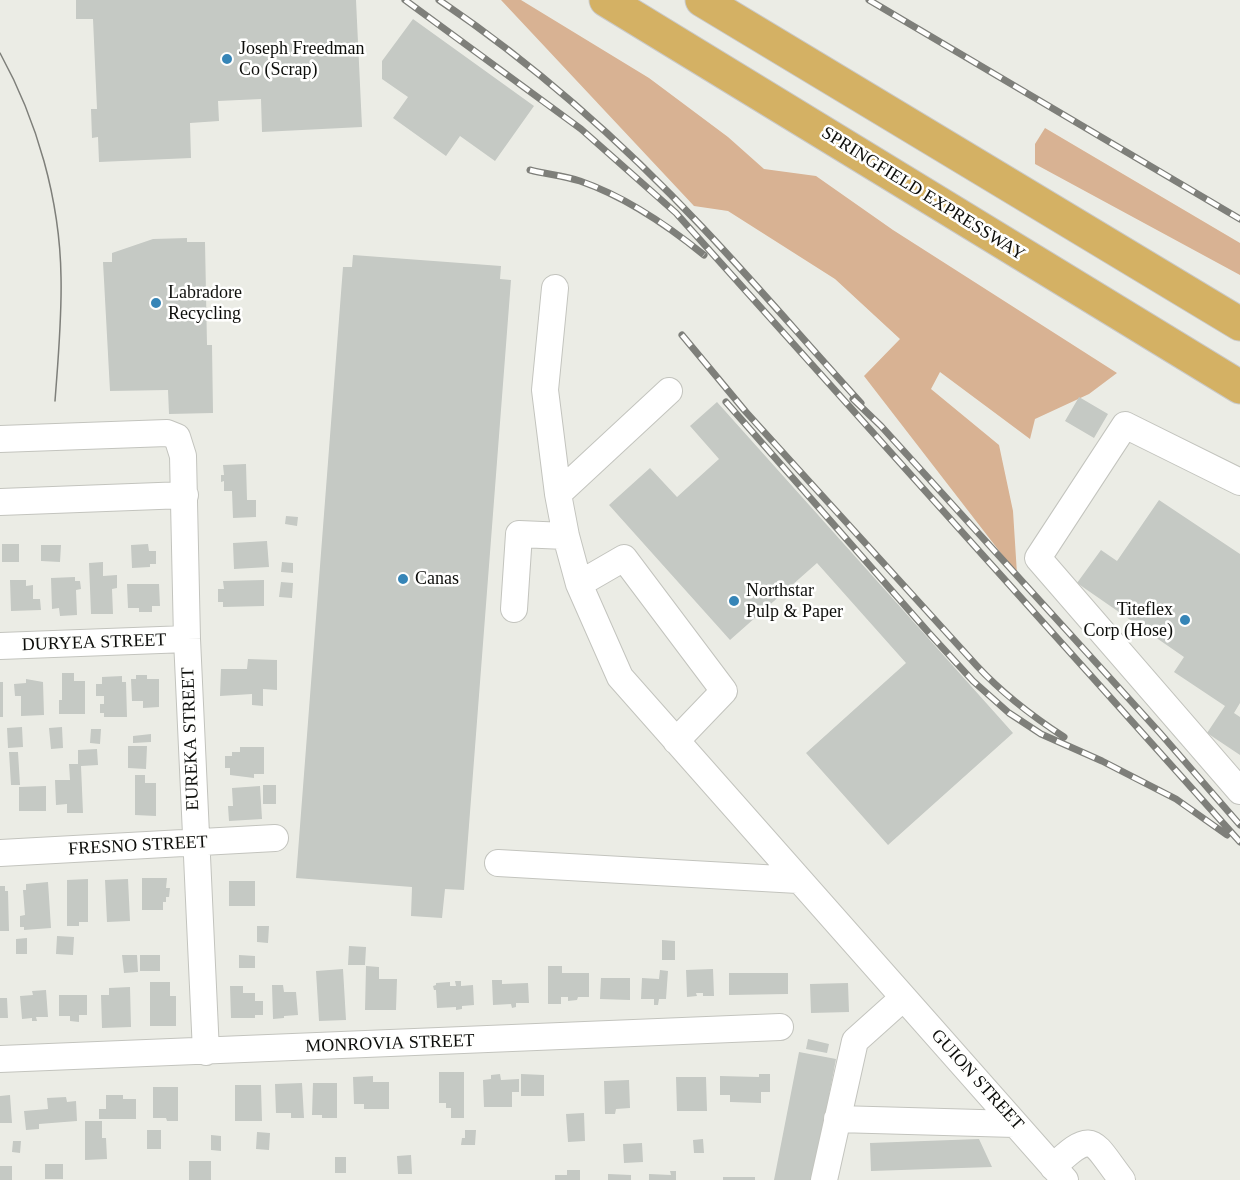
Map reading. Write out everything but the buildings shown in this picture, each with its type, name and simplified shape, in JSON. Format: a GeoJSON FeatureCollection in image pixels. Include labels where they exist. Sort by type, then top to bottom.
{"type":"FeatureCollection","features":[{"type":"Feature","properties":{"kind":"highway","name":"SPRINGFIELD EXPRESSWAY"},"geometry":{"type":"LineString","coordinates":[[606,0],[1240,387]]}},
{"type":"Feature","properties":{"kind":"highway"},"geometry":{"type":"LineString","coordinates":[[702,0],[1240,324]]}},
{"type":"Feature","properties":{"kind":"street","name":"GUION STREET"},"geometry":{"type":"LineString","coordinates":[[555,288],[545,390],[558,494],[579,584],[620,677],[1059,1173]]}},
{"type":"Feature","properties":{"kind":"street"},"geometry":{"type":"LineString","coordinates":[[558,494],[669,391]]}},
{"type":"Feature","properties":{"kind":"street"},"geometry":{"type":"LineString","coordinates":[[1240,482],[1125,425],[1038,558],[1240,791]]}},
{"type":"Feature","properties":{"kind":"street","name":"EUREKA STREET"},"geometry":{"type":"LineString","coordinates":[[0,439],[167,433],[177,437],[181,446],[187,639],[206,1052]]}},
{"type":"Feature","properties":{"kind":"street"},"geometry":{"type":"LineString","coordinates":[[0,502],[184,495]]}},
{"type":"Feature","properties":{"kind":"street"},"geometry":{"type":"LineString","coordinates":[[514,609],[519,534],[566,536]]}},
{"type":"Feature","properties":{"kind":"street"},"geometry":{"type":"LineString","coordinates":[[579,584],[624,558],[724,691],[675,741]]}},
{"type":"Feature","properties":{"kind":"street","name":"DURYEA STREET"},"geometry":{"type":"LineString","coordinates":[[0,646],[187,639]]}},
{"type":"Feature","properties":{"kind":"street","name":"FRESNO STREET"},"geometry":{"type":"LineString","coordinates":[[0,853],[275,838]]}},
{"type":"Feature","properties":{"kind":"street"},"geometry":{"type":"LineString","coordinates":[[498,863],[798,880]]}},
{"type":"Feature","properties":{"kind":"street"},"geometry":{"type":"LineString","coordinates":[[831,1174],[837,1119],[855,1041],[896,989]]}},
{"type":"Feature","properties":{"kind":"street","name":"MONROVIA STREET"},"geometry":{"type":"LineString","coordinates":[[0,1059],[780,1027]]}},
{"type":"Feature","properties":{"kind":"street"},"geometry":{"type":"LineString","coordinates":[[837,1119],[1015,1124]]}},
{"type":"Feature","properties":{"kind":"street"},"geometry":{"type":"LineString","coordinates":[[1059,1173],[1080,1143],[1087,1142],[1095,1145],[1122,1180]]}},
{"type":"Feature","properties":{"kind":"shaded area"},"geometry":{"type":"Polygon","coordinates":[[[501,0],[521,0],[649,78],[728,137],[764,169],[816,176],[893,230],[1117,373],[1089,394],[1035,419],[1030,439],[940,372],[931,389],[999,445],[1013,511],[1017,574],[864,376],[900,339],[835,279],[728,211],[694,206],[501,0]]]}},
{"type":"Feature","properties":{"kind":"shaded area"},"geometry":{"type":"Polygon","coordinates":[[[1045,128],[1240,243],[1240,275],[1035,164],[1035,144],[1045,128]]]}},
{"type":"Feature","properties":{"kind":"tram line"},"geometry":{"type":"LineString","coordinates":[[0,53],[25,105],[35,133],[44,161],[56,219],[60,248],[61,292],[55,401]]}},
{"type":"Feature","properties":{"kind":"railway"},"geometry":{"type":"LineString","coordinates":[[405,0],[581,129],[676,213],[1240,842]]}},
{"type":"Feature","properties":{"kind":"railway"},"geometry":{"type":"LineString","coordinates":[[439,0],[544,78],[642,166],[723,250],[861,403]]}},
{"type":"Feature","properties":{"kind":"railway"},"geometry":{"type":"LineString","coordinates":[[869,0],[1240,219]]}},
{"type":"Feature","properties":{"kind":"railway"},"geometry":{"type":"LineString","coordinates":[[530,170],[580,181],[614,195],[661,223],[704,255]]}},
{"type":"Feature","properties":{"kind":"railway"},"geometry":{"type":"LineString","coordinates":[[682,335],[746,412],[977,666],[1018,704],[1064,737]]}},
{"type":"Feature","properties":{"kind":"railway"},"geometry":{"type":"LineString","coordinates":[[853,399],[881,426],[1160,733],[1240,825]]}},
{"type":"Feature","properties":{"kind":"railway"},"geometry":{"type":"LineString","coordinates":[[726,402],[929,633],[973,681],[1009,713],[1041,734],[1102,761],[1176,799],[1227,835]]}},
{"type":"Feature","properties":{"kind":"place","name":"Joseph Freedman Co (Scrap)"},"geometry":{"type":"Point","coordinates":[227,59]}},
{"type":"Feature","properties":{"kind":"place","name":"Labradore Recycling"},"geometry":{"type":"Point","coordinates":[156,303]}},
{"type":"Feature","properties":{"kind":"place","name":"Canas"},"geometry":{"type":"Point","coordinates":[403,579]}},
{"type":"Feature","properties":{"kind":"place","name":"Northstar Pulp & Paper"},"geometry":{"type":"Point","coordinates":[734,601]}},
{"type":"Feature","properties":{"kind":"place","name":"Titeflex Corp (Hose)"},"geometry":{"type":"Point","coordinates":[1185,620]}}]}
